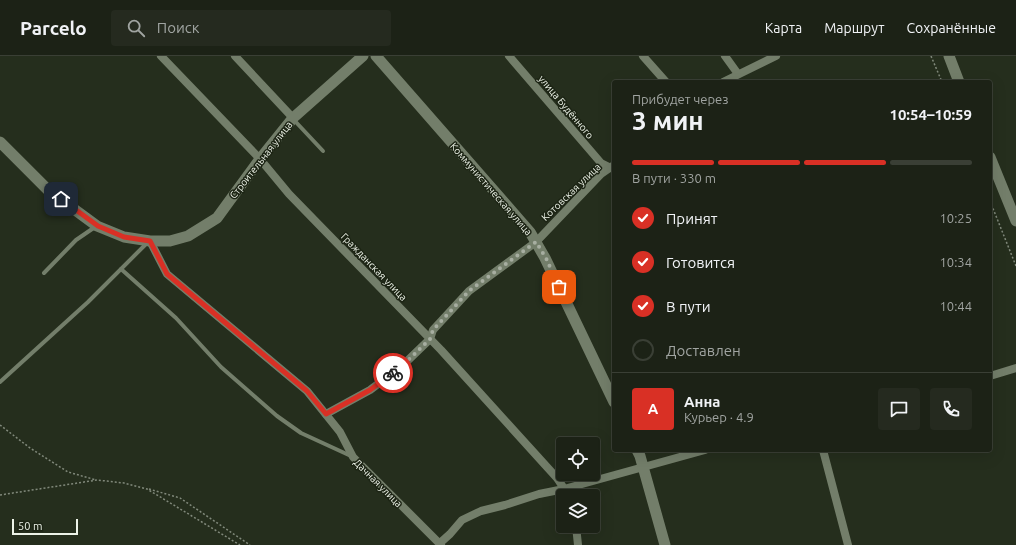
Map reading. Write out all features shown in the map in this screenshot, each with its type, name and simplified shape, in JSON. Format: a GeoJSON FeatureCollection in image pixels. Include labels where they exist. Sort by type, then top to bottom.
{"type":"FeatureCollection","features":[{"type":"Feature","properties":{"kind":"main road","name":"Строительная улица"},"geometry":{"type":"LineString","coordinates":[[150,241],[170,241],[188,236],[217,218],[260,159],[293,118],[363,56]]}},
{"type":"Feature","properties":{"kind":"main road","name":"Коммунистическая улица"},"geometry":{"type":"LineString","coordinates":[[376,56],[530,232],[546,258],[612,398]]}},
{"type":"Feature","properties":{"kind":"main road"},"geometry":{"type":"LineString","coordinates":[[949,56],[958,80]]}},
{"type":"Feature","properties":{"kind":"main road"},"geometry":{"type":"LineString","coordinates":[[0,142],[48,190],[98,226],[124,237],[150,241]]}},
{"type":"Feature","properties":{"kind":"main road"},"geometry":{"type":"LineString","coordinates":[[992,162],[1016,221]]}},
{"type":"Feature","properties":{"kind":"main road"},"geometry":{"type":"LineString","coordinates":[[638,452],[665,545]]}},
{"type":"Feature","properties":{"kind":"street","name":"Гражданская улица"},"geometry":{"type":"LineString","coordinates":[[161,56],[260,159],[289,194],[430,339],[557,478],[564,489]]}},
{"type":"Feature","properties":{"kind":"street"},"geometry":{"type":"LineString","coordinates":[[235,56],[293,118]]}},
{"type":"Feature","properties":{"kind":"street","name":"улица Будённого"},"geometry":{"type":"LineString","coordinates":[[509,56],[601,164],[612,166]]}},
{"type":"Feature","properties":{"kind":"street"},"geometry":{"type":"LineString","coordinates":[[643,56],[664,80]]}},
{"type":"Feature","properties":{"kind":"street"},"geometry":{"type":"LineString","coordinates":[[725,56],[738,74]]}},
{"type":"Feature","properties":{"kind":"street"},"geometry":{"type":"LineString","coordinates":[[727,80],[776,56]]}},
{"type":"Feature","properties":{"kind":"street","name":"Котовская улица"},"geometry":{"type":"LineString","coordinates":[[326,414],[370,390],[402,366],[430,339],[433,330],[469,291],[536,242],[601,174],[612,167]]}},
{"type":"Feature","properties":{"kind":"street","name":"Дачная улица"},"geometry":{"type":"LineString","coordinates":[[150,241],[167,274],[307,391],[340,432],[353,457],[440,544]]}},
{"type":"Feature","properties":{"kind":"street"},"geometry":{"type":"LineString","coordinates":[[992,375],[1016,368]]}},
{"type":"Feature","properties":{"kind":"street"},"geometry":{"type":"LineString","coordinates":[[578,489],[698,452]]}},
{"type":"Feature","properties":{"kind":"street"},"geometry":{"type":"LineString","coordinates":[[824,452],[848,545]]}},
{"type":"Feature","properties":{"kind":"street"},"geometry":{"type":"LineString","coordinates":[[440,544],[462,520],[481,511],[540,494],[556,493]]}},
{"type":"Feature","properties":{"kind":"street"},"geometry":{"type":"LineString","coordinates":[[577,533],[578,545]]}},
{"type":"Feature","properties":{"kind":"lane"},"geometry":{"type":"LineString","coordinates":[[293,118],[323,151]]}},
{"type":"Feature","properties":{"kind":"lane"},"geometry":{"type":"LineString","coordinates":[[44,273],[76,240],[98,226]]}},
{"type":"Feature","properties":{"kind":"lane"},"geometry":{"type":"LineString","coordinates":[[0,382],[88,302],[150,241]]}},
{"type":"Feature","properties":{"kind":"lane"},"geometry":{"type":"LineString","coordinates":[[121,269],[176,318],[221,367],[277,416],[301,433],[353,457]]}},
{"type":"Feature","properties":{"kind":"path"},"geometry":{"type":"LineString","coordinates":[[931,56],[941,80]]}},
{"type":"Feature","properties":{"kind":"path"},"geometry":{"type":"LineString","coordinates":[[992,206],[1016,266]]}},
{"type":"Feature","properties":{"kind":"path"},"geometry":{"type":"LineString","coordinates":[[0,425],[30,448],[68,472],[98,480],[124,483],[180,498],[250,545]]}},
{"type":"Feature","properties":{"kind":"path"},"geometry":{"type":"LineString","coordinates":[[0,495],[98,480]]}},
{"type":"Feature","properties":{"kind":"path"},"geometry":{"type":"LineString","coordinates":[[147,489],[240,545]]}},
{"type":"Feature","properties":{"kind":"way so far"},"geometry":{"type":"LineString","coordinates":[[393,373],[430,339],[433,330],[469,291],[536,242],[546,258],[559,287]]}},
{"type":"Feature","properties":{"kind":"route"},"geometry":{"type":"LineString","coordinates":[[61,199],[98,226],[124,237],[150,241],[167,274],[307,391],[326,414],[370,390],[393,373]]}}]}
